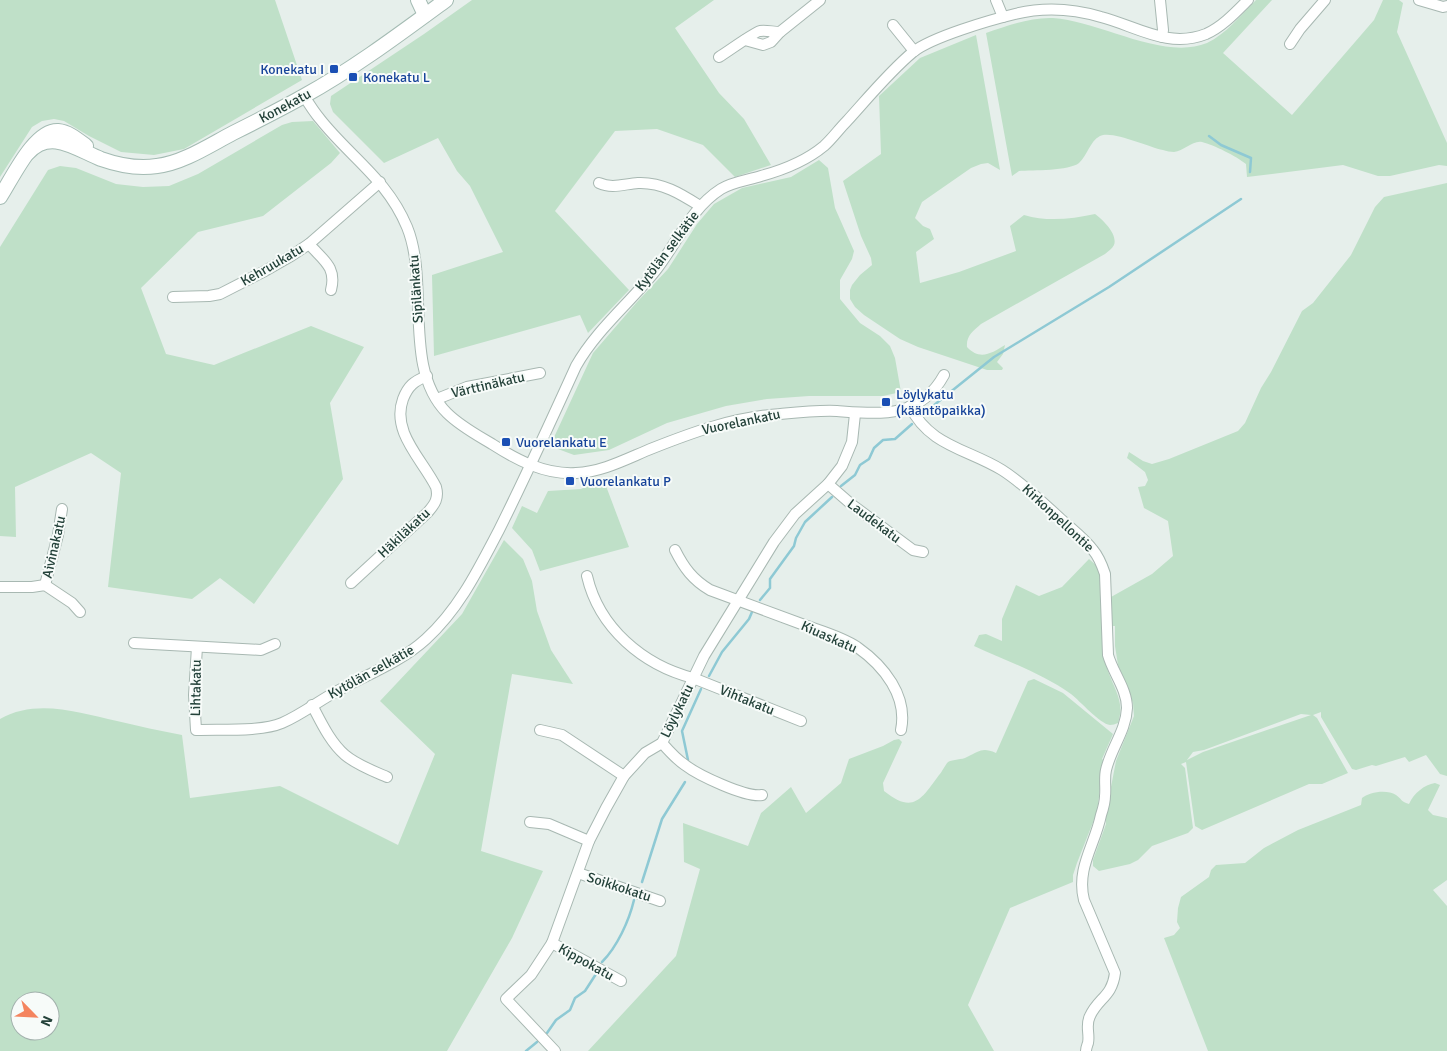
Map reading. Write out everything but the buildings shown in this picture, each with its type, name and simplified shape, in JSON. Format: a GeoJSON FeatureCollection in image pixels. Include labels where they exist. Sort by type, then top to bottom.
{"type":"FeatureCollection","features":[{"type":"Feature","properties":{"kind":"street"},"geometry":{"type":"LineString","coordinates":[[418,0],[425,15]]}},
{"type":"Feature","properties":{"kind":"street","name":"Konekatu"},"geometry":{"type":"LineString","coordinates":[[0,197],[37,140],[44,135],[59,131],[73,142],[96,152],[114,163],[145,167],[172,162],[216,142],[304,96],[446,0]]}},
{"type":"Feature","properties":{"kind":"street"},"geometry":{"type":"LineString","coordinates":[[996,0],[1003,17]]}},
{"type":"Feature","properties":{"kind":"street"},"geometry":{"type":"LineString","coordinates":[[1160,0],[1162,37]]}},
{"type":"Feature","properties":{"kind":"street","name":"Kytölän selkätie"},"geometry":{"type":"LineString","coordinates":[[196,730],[269,727],[292,718],[409,652],[425,640],[455,608],[470,586],[531,466],[576,366],[586,349],[656,270],[700,206],[724,187],[785,169],[824,145],[874,91],[914,52],[951,34],[1003,17],[1016,13],[1048,10],[1078,11],[1103,17],[1147,34],[1184,39],[1207,34],[1227,21],[1248,0]]}},
{"type":"Feature","properties":{"kind":"street"},"geometry":{"type":"LineString","coordinates":[[1290,44],[1300,29],[1325,0]]}},
{"type":"Feature","properties":{"kind":"street"},"geometry":{"type":"LineString","coordinates":[[1419,0],[1446,10]]}},
{"type":"Feature","properties":{"kind":"street"},"geometry":{"type":"LineString","coordinates":[[719,57],[755,32],[761,30],[780,32],[815,1]]}},
{"type":"Feature","properties":{"kind":"street"},"geometry":{"type":"LineString","coordinates":[[893,25],[914,52]]}},
{"type":"Feature","properties":{"kind":"street","name":"Sipilänkatu"},"geometry":{"type":"LineString","coordinates":[[304,96],[320,120],[380,182],[395,202],[407,228],[416,255],[420,343],[427,376],[437,399],[446,413],[460,423],[501,450],[531,466]]}},
{"type":"Feature","properties":{"kind":"street","name":"Kehruukatu"},"geometry":{"type":"LineString","coordinates":[[173,297],[209,296],[220,294],[240,285],[309,244],[380,182]]}},
{"type":"Feature","properties":{"kind":"street"},"geometry":{"type":"LineString","coordinates":[[599,183],[607,187],[638,183],[660,185],[684,195],[700,206]]}},
{"type":"Feature","properties":{"kind":"street"},"geometry":{"type":"LineString","coordinates":[[309,244],[332,269],[334,279],[331,290]]}},
{"type":"Feature","properties":{"kind":"street","name":"Värttinäkatu"},"geometry":{"type":"LineString","coordinates":[[437,399],[467,387],[540,373]]}},
{"type":"Feature","properties":{"kind":"street","name":"Vuorelankatu"},"geometry":{"type":"LineString","coordinates":[[531,466],[561,473],[586,472],[602,468],[697,431],[760,416],[814,411],[855,414],[894,412],[931,395],[944,375]]}},
{"type":"Feature","properties":{"kind":"street","name":"Häkiläkatu"},"geometry":{"type":"LineString","coordinates":[[351,583],[428,512],[437,500],[436,486],[408,442],[399,421],[400,407],[409,387],[415,381],[427,376]]}},
{"type":"Feature","properties":{"kind":"street","name":"Kirkonpellontie"},"geometry":{"type":"LineString","coordinates":[[910,406],[924,428],[932,434],[942,441],[1001,469],[1022,485],[1093,549],[1101,562],[1105,574],[1107,585],[1108,654],[1126,697],[1127,709],[1125,721],[1106,771],[1105,798],[1100,820],[1081,876],[1084,900],[1115,973],[1114,983],[1109,992],[1088,1018],[1088,1043],[1086,1051]]}},
{"type":"Feature","properties":{"kind":"street","name":"Löylykatu"},"geometry":{"type":"LineString","coordinates":[[555,1051],[506,999],[530,975],[552,943],[589,841],[624,776],[645,753],[662,743],[693,678],[738,599],[784,527],[828,484],[842,466],[848,455],[854,434],[855,414]]}},
{"type":"Feature","properties":{"kind":"street","name":"Laudekatu"},"geometry":{"type":"LineString","coordinates":[[828,484],[851,504],[913,550],[923,552]]}},
{"type":"Feature","properties":{"kind":"street","name":"Aivinakatu"},"geometry":{"type":"LineString","coordinates":[[45,585],[56,544],[62,509]]}},
{"type":"Feature","properties":{"kind":"street","name":"Kiuaskatu"},"geometry":{"type":"LineString","coordinates":[[675,550],[686,571],[701,585],[710,590],[846,641],[862,652],[884,671],[894,684],[902,712],[901,730]]}},
{"type":"Feature","properties":{"kind":"street","name":"Vihtakatu"},"geometry":{"type":"LineString","coordinates":[[587,576],[590,589],[599,609],[610,624],[635,650],[653,662],[682,675],[801,721]]}},
{"type":"Feature","properties":{"kind":"street","name":"Aivinakatu"},"geometry":{"type":"LineString","coordinates":[[0,587],[45,585],[72,603],[80,612]]}},
{"type":"Feature","properties":{"kind":"street","name":"Lihtakatu"},"geometry":{"type":"LineString","coordinates":[[134,643],[261,650],[275,644]]}},
{"type":"Feature","properties":{"kind":"street","name":"Lihtakatu"},"geometry":{"type":"LineString","coordinates":[[196,730],[194,694],[197,647]]}},
{"type":"Feature","properties":{"kind":"street"},"geometry":{"type":"LineString","coordinates":[[312,705],[336,746],[359,764],[387,777]]}},
{"type":"Feature","properties":{"kind":"street"},"geometry":{"type":"LineString","coordinates":[[540,730],[562,735],[624,776]]}},
{"type":"Feature","properties":{"kind":"street"},"geometry":{"type":"LineString","coordinates":[[662,743],[678,759],[693,770],[750,795],[762,795]]}},
{"type":"Feature","properties":{"kind":"street"},"geometry":{"type":"LineString","coordinates":[[530,822],[549,824],[589,841]]}},
{"type":"Feature","properties":{"kind":"street","name":"Soikkokatu"},"geometry":{"type":"LineString","coordinates":[[578,873],[660,901]]}},
{"type":"Feature","properties":{"kind":"street","name":"Kippokatu"},"geometry":{"type":"LineString","coordinates":[[552,943],[621,981]]}},
{"type":"Feature","properties":{"kind":"green space"},"geometry":{"type":"Polygon","coordinates":[[[0,0],[275,0],[302,80],[184,149],[154,155],[121,152],[64,121],[54,119],[42,121],[32,127],[0,177],[0,0]]]}},
{"type":"Feature","properties":{"kind":"green space"},"geometry":{"type":"Polygon","coordinates":[[[472,0],[714,0],[675,28],[719,93],[744,119],[771,165],[735,177],[703,145],[657,129],[615,131],[555,211],[629,290],[588,333],[580,315],[434,356],[432,275],[503,252],[470,186],[457,171],[438,138],[384,163],[333,112],[330,104],[331,96],[472,0]]]}},
{"type":"Feature","properties":{"kind":"green space"},"geometry":{"type":"Polygon","coordinates":[[[1256,0],[1272,0],[1223,53],[1292,115],[1374,20],[1383,0],[1399,0],[1403,3],[1397,32],[1447,143],[1447,166],[1439,165],[1390,176],[1378,176],[1343,165],[1247,177],[1246,164],[1225,151],[1202,142],[1173,152],[1121,137],[1106,135],[1097,138],[1082,160],[1074,166],[1059,169],[1019,171],[1012,176],[986,33],[1028,20],[1053,18],[1091,26],[1151,44],[1190,47],[1207,43],[1221,35],[1256,0]]]}},
{"type":"Feature","properties":{"kind":"green space"},"geometry":{"type":"Polygon","coordinates":[[[976,35],[1000,170],[988,163],[971,168],[922,202],[915,218],[923,226],[930,229],[934,239],[916,252],[920,283],[959,272],[1016,251],[1010,226],[1024,215],[1060,219],[1095,214],[1112,232],[1115,241],[1114,245],[1105,254],[981,324],[973,331],[969,337],[967,347],[977,354],[991,353],[1005,345],[1003,354],[997,362],[1003,368],[1002,370],[987,370],[900,339],[864,315],[855,307],[850,299],[852,285],[872,265],[843,181],[881,154],[879,96],[920,58],[976,35]]]}},
{"type":"Feature","properties":{"kind":"green space"},"geometry":{"type":"Polygon","coordinates":[[[313,121],[340,153],[331,163],[263,216],[198,232],[141,288],[166,354],[214,365],[311,326],[364,347],[330,403],[343,479],[254,604],[220,578],[192,599],[108,587],[121,473],[91,453],[15,487],[16,537],[0,536],[0,247],[48,170],[60,166],[76,168],[116,184],[143,187],[169,186],[198,174],[282,125],[292,122],[313,121]]]}},
{"type":"Feature","properties":{"kind":"green space"},"geometry":{"type":"Polygon","coordinates":[[[819,160],[828,168],[835,208],[854,251],[852,259],[840,280],[840,299],[860,323],[880,336],[890,346],[895,358],[901,392],[883,396],[809,396],[767,399],[726,406],[667,423],[609,450],[574,455],[550,446],[593,353],[668,269],[697,224],[714,204],[742,188],[791,177],[819,160]]]}},
{"type":"Feature","properties":{"kind":"green space"},"geometry":{"type":"Polygon","coordinates":[[[1447,183],[1447,776],[1440,774],[1426,755],[1409,762],[1405,757],[1376,766],[1352,769],[1321,717],[1321,712],[1313,715],[1317,718],[1348,773],[1322,784],[1309,784],[1202,830],[1195,826],[1186,762],[1181,764],[1185,768],[1193,828],[1188,833],[1152,846],[1138,860],[1130,864],[1099,871],[1093,866],[1093,860],[1106,824],[1106,813],[1116,761],[1134,716],[1133,703],[1118,665],[1115,646],[1115,626],[1111,626],[1111,597],[1152,574],[1173,556],[1168,521],[1144,508],[1138,487],[1145,486],[1148,480],[1145,472],[1127,458],[1129,452],[1143,461],[1152,464],[1238,431],[1245,423],[1261,388],[1302,311],[1313,303],[1351,255],[1375,207],[1384,197],[1447,183]],[[1301,714],[1204,750],[1193,752],[1187,760],[1203,752],[1311,715],[1301,714]]]}},
{"type":"Feature","properties":{"kind":"green space"},"geometry":{"type":"Polygon","coordinates":[[[603,478],[629,547],[540,571],[532,550],[512,528],[522,506],[537,513],[548,491],[581,489],[603,478]]]}},
{"type":"Feature","properties":{"kind":"green space"},"geometry":{"type":"Polygon","coordinates":[[[504,540],[523,559],[532,581],[537,611],[551,650],[573,684],[512,674],[481,851],[543,871],[512,938],[447,1051],[0,1051],[0,719],[29,709],[58,709],[182,735],[190,798],[280,786],[398,845],[435,754],[380,701],[462,614],[504,540]]]}},
{"type":"Feature","properties":{"kind":"green space"},"geometry":{"type":"Polygon","coordinates":[[[1089,559],[1096,565],[1101,574],[1105,661],[1120,703],[1118,723],[1112,725],[1101,721],[1071,694],[1048,680],[974,646],[979,635],[986,634],[1002,641],[1002,619],[1016,585],[1039,596],[1062,587],[1089,559]]]}},
{"type":"Feature","properties":{"kind":"green space"},"geometry":{"type":"Polygon","coordinates":[[[1034,679],[1063,693],[1113,734],[1102,759],[1106,762],[1097,812],[1077,863],[1073,882],[1010,908],[968,1005],[994,1051],[588,1051],[676,956],[700,869],[684,862],[683,823],[748,846],[761,813],[791,787],[806,813],[841,783],[849,759],[899,739],[902,742],[883,783],[884,791],[902,802],[916,801],[927,791],[948,762],[965,758],[981,750],[996,753],[1028,681],[1034,679]]]}},
{"type":"Feature","properties":{"kind":"green space"},"geometry":{"type":"Polygon","coordinates":[[[1435,783],[1440,785],[1428,810],[1433,815],[1447,818],[1447,880],[1433,890],[1447,906],[1447,1051],[1208,1051],[1164,938],[1174,935],[1180,928],[1177,922],[1181,897],[1209,877],[1211,870],[1216,865],[1245,863],[1264,848],[1298,830],[1361,805],[1362,798],[1365,796],[1378,792],[1388,792],[1409,804],[1420,790],[1435,783]]]}},
{"type":"Feature","properties":{"kind":"waterway"},"geometry":{"type":"LineString","coordinates":[[1209,136],[1221,145],[1251,158],[1250,172]]}},
{"type":"Feature","properties":{"kind":"waterway"},"geometry":{"type":"LineString","coordinates":[[923,414],[994,357],[1109,287],[1241,199]]}},
{"type":"Feature","properties":{"kind":"waterway"},"geometry":{"type":"LineString","coordinates":[[841,486],[855,475],[860,465],[869,459],[874,448],[883,440],[895,439],[912,424]]}},
{"type":"Feature","properties":{"kind":"waterway"},"geometry":{"type":"LineString","coordinates":[[760,600],[770,588],[770,579],[794,546],[796,538],[805,522],[832,497]]}},
{"type":"Feature","properties":{"kind":"waterway"},"geometry":{"type":"LineString","coordinates":[[709,676],[722,652],[749,619],[752,612]]}},
{"type":"Feature","properties":{"kind":"waterway"},"geometry":{"type":"LineString","coordinates":[[688,760],[682,731],[701,689]]}},
{"type":"Feature","properties":{"kind":"waterway"},"geometry":{"type":"LineString","coordinates":[[642,882],[662,819],[685,782]]}},
{"type":"Feature","properties":{"kind":"waterway"},"geometry":{"type":"LineString","coordinates":[[602,962],[613,949],[622,933],[634,900]]}},
{"type":"Feature","properties":{"kind":"waterway"},"geometry":{"type":"LineString","coordinates":[[547,1033],[556,1020],[570,1010],[575,998],[585,991],[596,974]]}},
{"type":"Feature","properties":{"kind":"waterway"},"geometry":{"type":"LineString","coordinates":[[526,1051],[537,1042]]}},
{"type":"Feature","properties":{"kind":"place","name":"Konekatu I"},"geometry":{"type":"Point","coordinates":[334,69]}},
{"type":"Feature","properties":{"kind":"place","name":"Konekatu L"},"geometry":{"type":"Point","coordinates":[353,77]}},
{"type":"Feature","properties":{"kind":"place","name":"Löylykatu (kääntöpaikka)"},"geometry":{"type":"Point","coordinates":[886,402]}},
{"type":"Feature","properties":{"kind":"place","name":"Vuorelankatu E"},"geometry":{"type":"Point","coordinates":[506,442]}},
{"type":"Feature","properties":{"kind":"place","name":"Vuorelankatu P"},"geometry":{"type":"Point","coordinates":[570,481]}}]}
